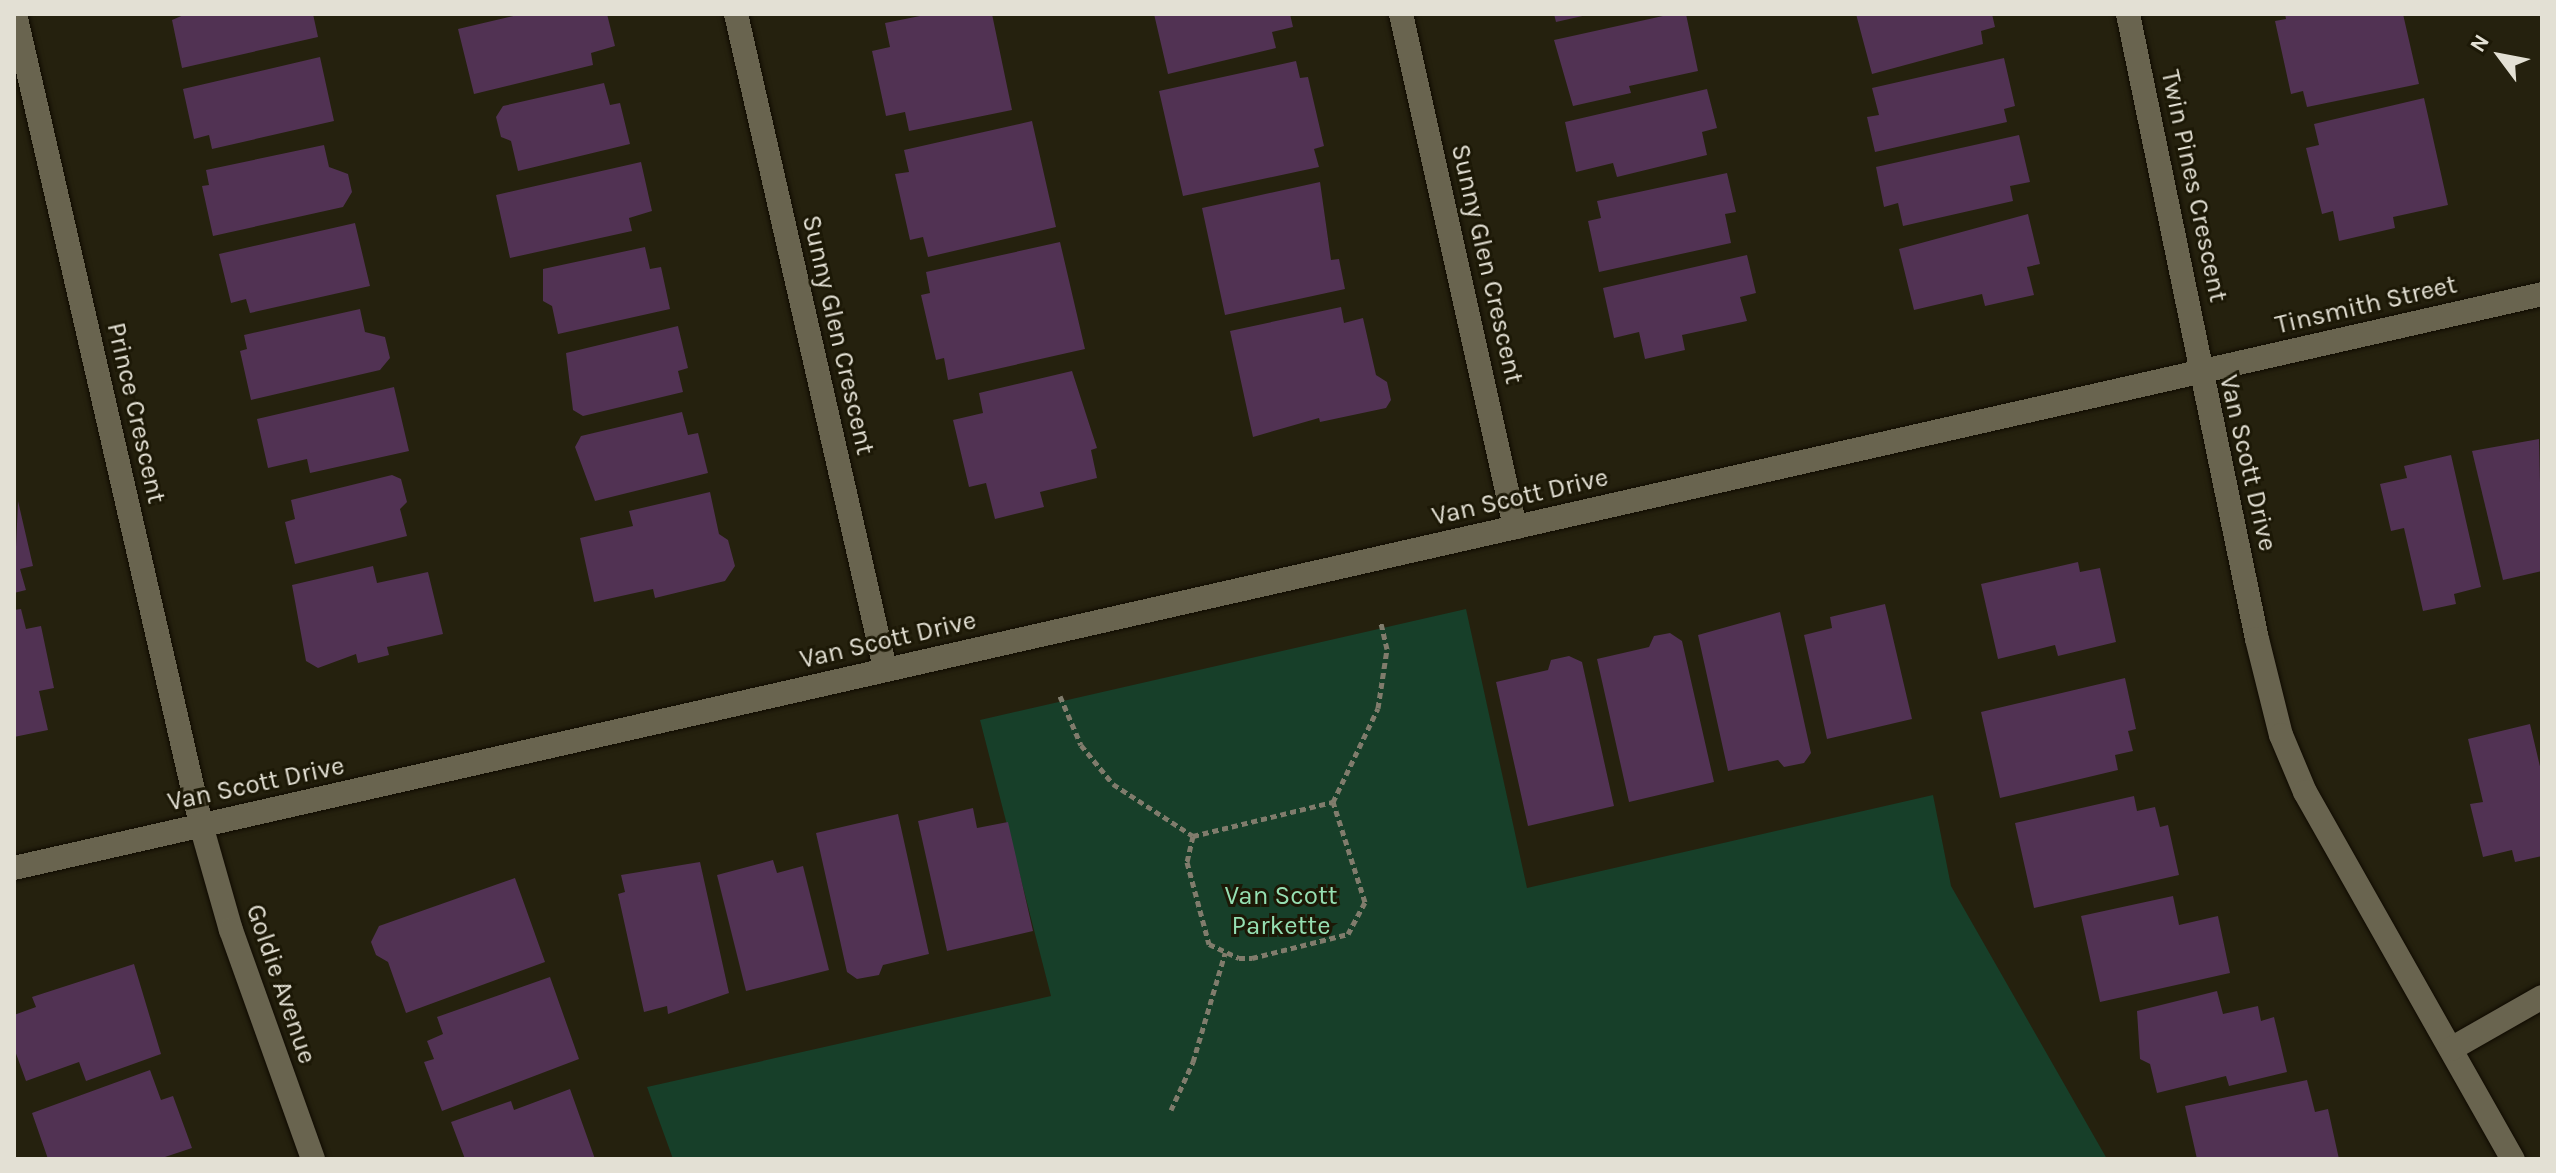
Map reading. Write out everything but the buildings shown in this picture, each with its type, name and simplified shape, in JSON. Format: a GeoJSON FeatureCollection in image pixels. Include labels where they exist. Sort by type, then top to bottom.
{"type":"FeatureCollection","features":[{"type":"Feature","properties":{"kind":"street","name":"Prince Crescent"},"geometry":{"type":"LineString","coordinates":[[15,14],[201,825]]}},
{"type":"Feature","properties":{"kind":"street","name":"Sunny Glen Crescent"},"geometry":{"type":"LineString","coordinates":[[736,14],[885,669]]}},
{"type":"Feature","properties":{"kind":"street","name":"Sunny Glen Crescent"},"geometry":{"type":"LineString","coordinates":[[1401,14],[1515,527]]}},
{"type":"Feature","properties":{"kind":"street","name":"Twin Pines Crescent"},"geometry":{"type":"LineString","coordinates":[[2128,14],[2203,370]]}},
{"type":"Feature","properties":{"kind":"street","name":"Tinsmith Street"},"geometry":{"type":"LineString","coordinates":[[2203,370],[2542,294]]}},
{"type":"Feature","properties":{"kind":"street","name":"Van Scott Drive"},"geometry":{"type":"LineString","coordinates":[[14,868],[2203,370],[2281,735],[2305,792],[2513,1159]]}},
{"type":"Feature","properties":{"kind":"street","name":"Goldie Avenue"},"geometry":{"type":"LineString","coordinates":[[201,825],[231,930],[313,1159]]}},
{"type":"Feature","properties":{"kind":"street"},"geometry":{"type":"LineString","coordinates":[[2451,1049],[2542,997]]}},
{"type":"Feature","properties":{"kind":"path"},"geometry":{"type":"LineString","coordinates":[[1193,836],[1187,862],[1209,944],[1225,953],[1252,958],[1348,934],[1365,902],[1333,802],[1378,708],[1387,649],[1381,623]]}},
{"type":"Feature","properties":{"kind":"path"},"geometry":{"type":"LineString","coordinates":[[1060,696],[1081,745],[1113,784],[1193,836],[1333,802]]}},
{"type":"Feature","properties":{"kind":"path"},"geometry":{"type":"LineString","coordinates":[[1171,1110],[1193,1062],[1225,953]]}},
{"type":"Feature","properties":{"kind":"green space","name":"Van Scott Parkette"},"geometry":{"type":"Polygon","coordinates":[[[1466,609],[1527,888],[1933,795],[1951,886],[2107,1159],[673,1159],[647,1087],[1051,996],[980,720],[1466,609]]]}}]}
